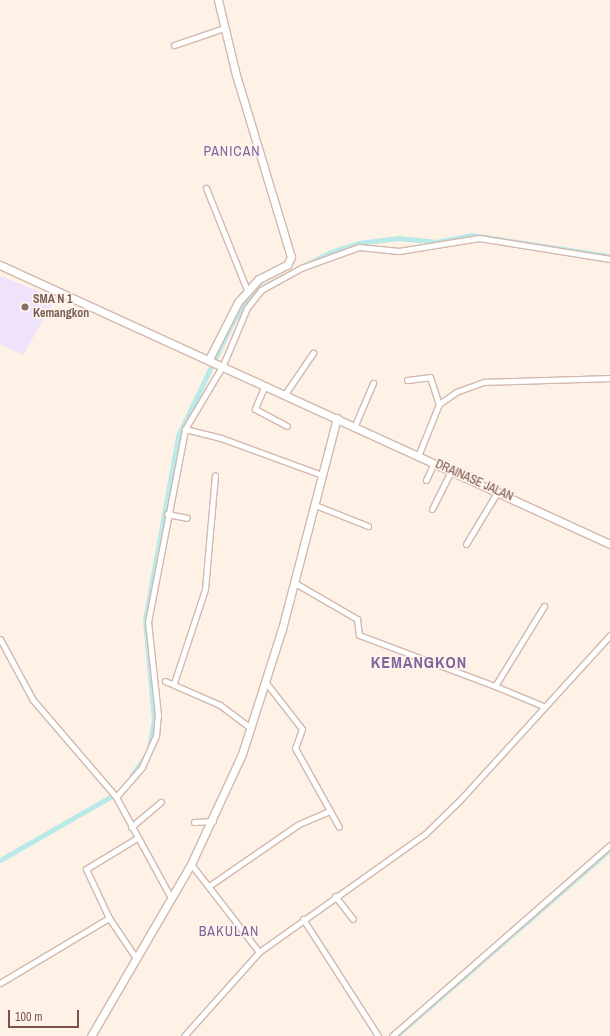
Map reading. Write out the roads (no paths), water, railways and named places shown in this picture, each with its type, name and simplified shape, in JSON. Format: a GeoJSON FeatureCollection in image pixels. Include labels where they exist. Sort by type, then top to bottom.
{"type":"FeatureCollection","features":[{"type":"Feature","properties":{"kind":"main road"},"geometry":{"type":"LineString","coordinates":[[209,359],[247,290],[287,265],[290,257],[224,28],[218,0]]}},
{"type":"Feature","properties":{"kind":"main road","name":"DRAINASE JALAN"},"geometry":{"type":"LineString","coordinates":[[0,265],[222,364],[610,544]]}},
{"type":"Feature","properties":{"kind":"main road"},"geometry":{"type":"LineString","coordinates":[[91,1036],[191,864],[213,820],[251,728],[267,684],[295,583],[337,418]]}},
{"type":"Feature","properties":{"kind":"street"},"geometry":{"type":"LineString","coordinates":[[174,45],[224,28]]}},
{"type":"Feature","properties":{"kind":"street"},"geometry":{"type":"LineString","coordinates":[[206,188],[247,290]]}},
{"type":"Feature","properties":{"kind":"street"},"geometry":{"type":"LineString","coordinates":[[115,795],[142,767],[156,736],[158,716],[148,622],[163,553],[166,514],[185,429],[222,364],[253,296],[301,268],[359,247],[399,251],[479,238],[610,259]]}},
{"type":"Feature","properties":{"kind":"street"},"geometry":{"type":"LineString","coordinates":[[285,394],[312,353]]}},
{"type":"Feature","properties":{"kind":"street"},"geometry":{"type":"LineString","coordinates":[[407,380],[430,377],[439,404]]}},
{"type":"Feature","properties":{"kind":"street"},"geometry":{"type":"LineString","coordinates":[[418,456],[439,404],[447,396],[484,382],[610,378]]}},
{"type":"Feature","properties":{"kind":"street"},"geometry":{"type":"LineString","coordinates":[[355,425],[373,383]]}},
{"type":"Feature","properties":{"kind":"street"},"geometry":{"type":"LineString","coordinates":[[265,385],[255,409],[287,426]]}},
{"type":"Feature","properties":{"kind":"street"},"geometry":{"type":"LineString","coordinates":[[185,429],[221,438],[322,475]]}},
{"type":"Feature","properties":{"kind":"street"},"geometry":{"type":"LineString","coordinates":[[426,480],[434,463]]}},
{"type":"Feature","properties":{"kind":"street"},"geometry":{"type":"LineString","coordinates":[[432,509],[451,471]]}},
{"type":"Feature","properties":{"kind":"street"},"geometry":{"type":"LineString","coordinates":[[174,683],[206,589],[215,475]]}},
{"type":"Feature","properties":{"kind":"street"},"geometry":{"type":"LineString","coordinates":[[466,544],[498,491]]}},
{"type":"Feature","properties":{"kind":"street"},"geometry":{"type":"LineString","coordinates":[[315,505],[368,526]]}},
{"type":"Feature","properties":{"kind":"street"},"geometry":{"type":"LineString","coordinates":[[166,514],[187,518]]}},
{"type":"Feature","properties":{"kind":"street"},"geometry":{"type":"LineString","coordinates":[[295,583],[357,619],[359,635],[495,686],[543,706]]}},
{"type":"Feature","properties":{"kind":"street"},"geometry":{"type":"LineString","coordinates":[[495,686],[544,606]]}},
{"type":"Feature","properties":{"kind":"street"},"geometry":{"type":"LineString","coordinates":[[184,1036],[259,952],[335,896],[425,834],[460,800],[543,706],[610,635]]}},
{"type":"Feature","properties":{"kind":"street"},"geometry":{"type":"LineString","coordinates":[[0,639],[33,700],[115,795],[131,827],[171,898]]}},
{"type":"Feature","properties":{"kind":"street"},"geometry":{"type":"LineString","coordinates":[[165,681],[174,683],[220,705],[251,728]]}},
{"type":"Feature","properties":{"kind":"street"},"geometry":{"type":"LineString","coordinates":[[267,684],[302,729],[302,736],[295,748],[329,812],[339,827]]}},
{"type":"Feature","properties":{"kind":"street"},"geometry":{"type":"LineString","coordinates":[[131,827],[161,802]]}},
{"type":"Feature","properties":{"kind":"street"},"geometry":{"type":"LineString","coordinates":[[209,886],[299,824],[329,812]]}},
{"type":"Feature","properties":{"kind":"street"},"geometry":{"type":"LineString","coordinates":[[194,822],[213,820]]}},
{"type":"Feature","properties":{"kind":"street"},"geometry":{"type":"LineString","coordinates":[[136,958],[109,918],[86,869],[137,838]]}},
{"type":"Feature","properties":{"kind":"street"},"geometry":{"type":"LineString","coordinates":[[392,1036],[610,845]]}},
{"type":"Feature","properties":{"kind":"street"},"geometry":{"type":"LineString","coordinates":[[191,864],[259,952]]}},
{"type":"Feature","properties":{"kind":"street"},"geometry":{"type":"LineString","coordinates":[[335,896],[352,919]]}},
{"type":"Feature","properties":{"kind":"street"},"geometry":{"type":"LineString","coordinates":[[0,983],[109,918]]}},
{"type":"Feature","properties":{"kind":"street"},"geometry":{"type":"LineString","coordinates":[[303,919],[378,1036]]}},
{"type":"Feature","properties":{"kind":"waterway"},"geometry":{"type":"LineString","coordinates":[[149,748],[154,719],[145,620],[178,436],[232,323],[254,291],[331,252],[358,243],[399,238],[436,242],[472,235],[610,256]]}},
{"type":"Feature","properties":{"kind":"waterway"},"geometry":{"type":"LineString","coordinates":[[132,775],[146,755]]}},
{"type":"Feature","properties":{"kind":"waterway"},"geometry":{"type":"LineString","coordinates":[[0,860],[117,793]]}},
{"type":"Feature","properties":{"kind":"waterway"},"geometry":{"type":"LineString","coordinates":[[396,1036],[610,849]]}},
{"type":"Feature","properties":{"kind":"place","name":"SMA N 1 Kemangkon"},"geometry":{"type":"Point","coordinates":[25,307]}},
{"type":"Feature","properties":{"kind":"district","name":"PANICAN"},"geometry":{"type":"Point","coordinates":[232,151]}},
{"type":"Feature","properties":{"kind":"district","name":"KEMANGKON"},"geometry":{"type":"Point","coordinates":[419,662]}},
{"type":"Feature","properties":{"kind":"district","name":"BAKULAN"},"geometry":{"type":"Point","coordinates":[229,931]}}]}
